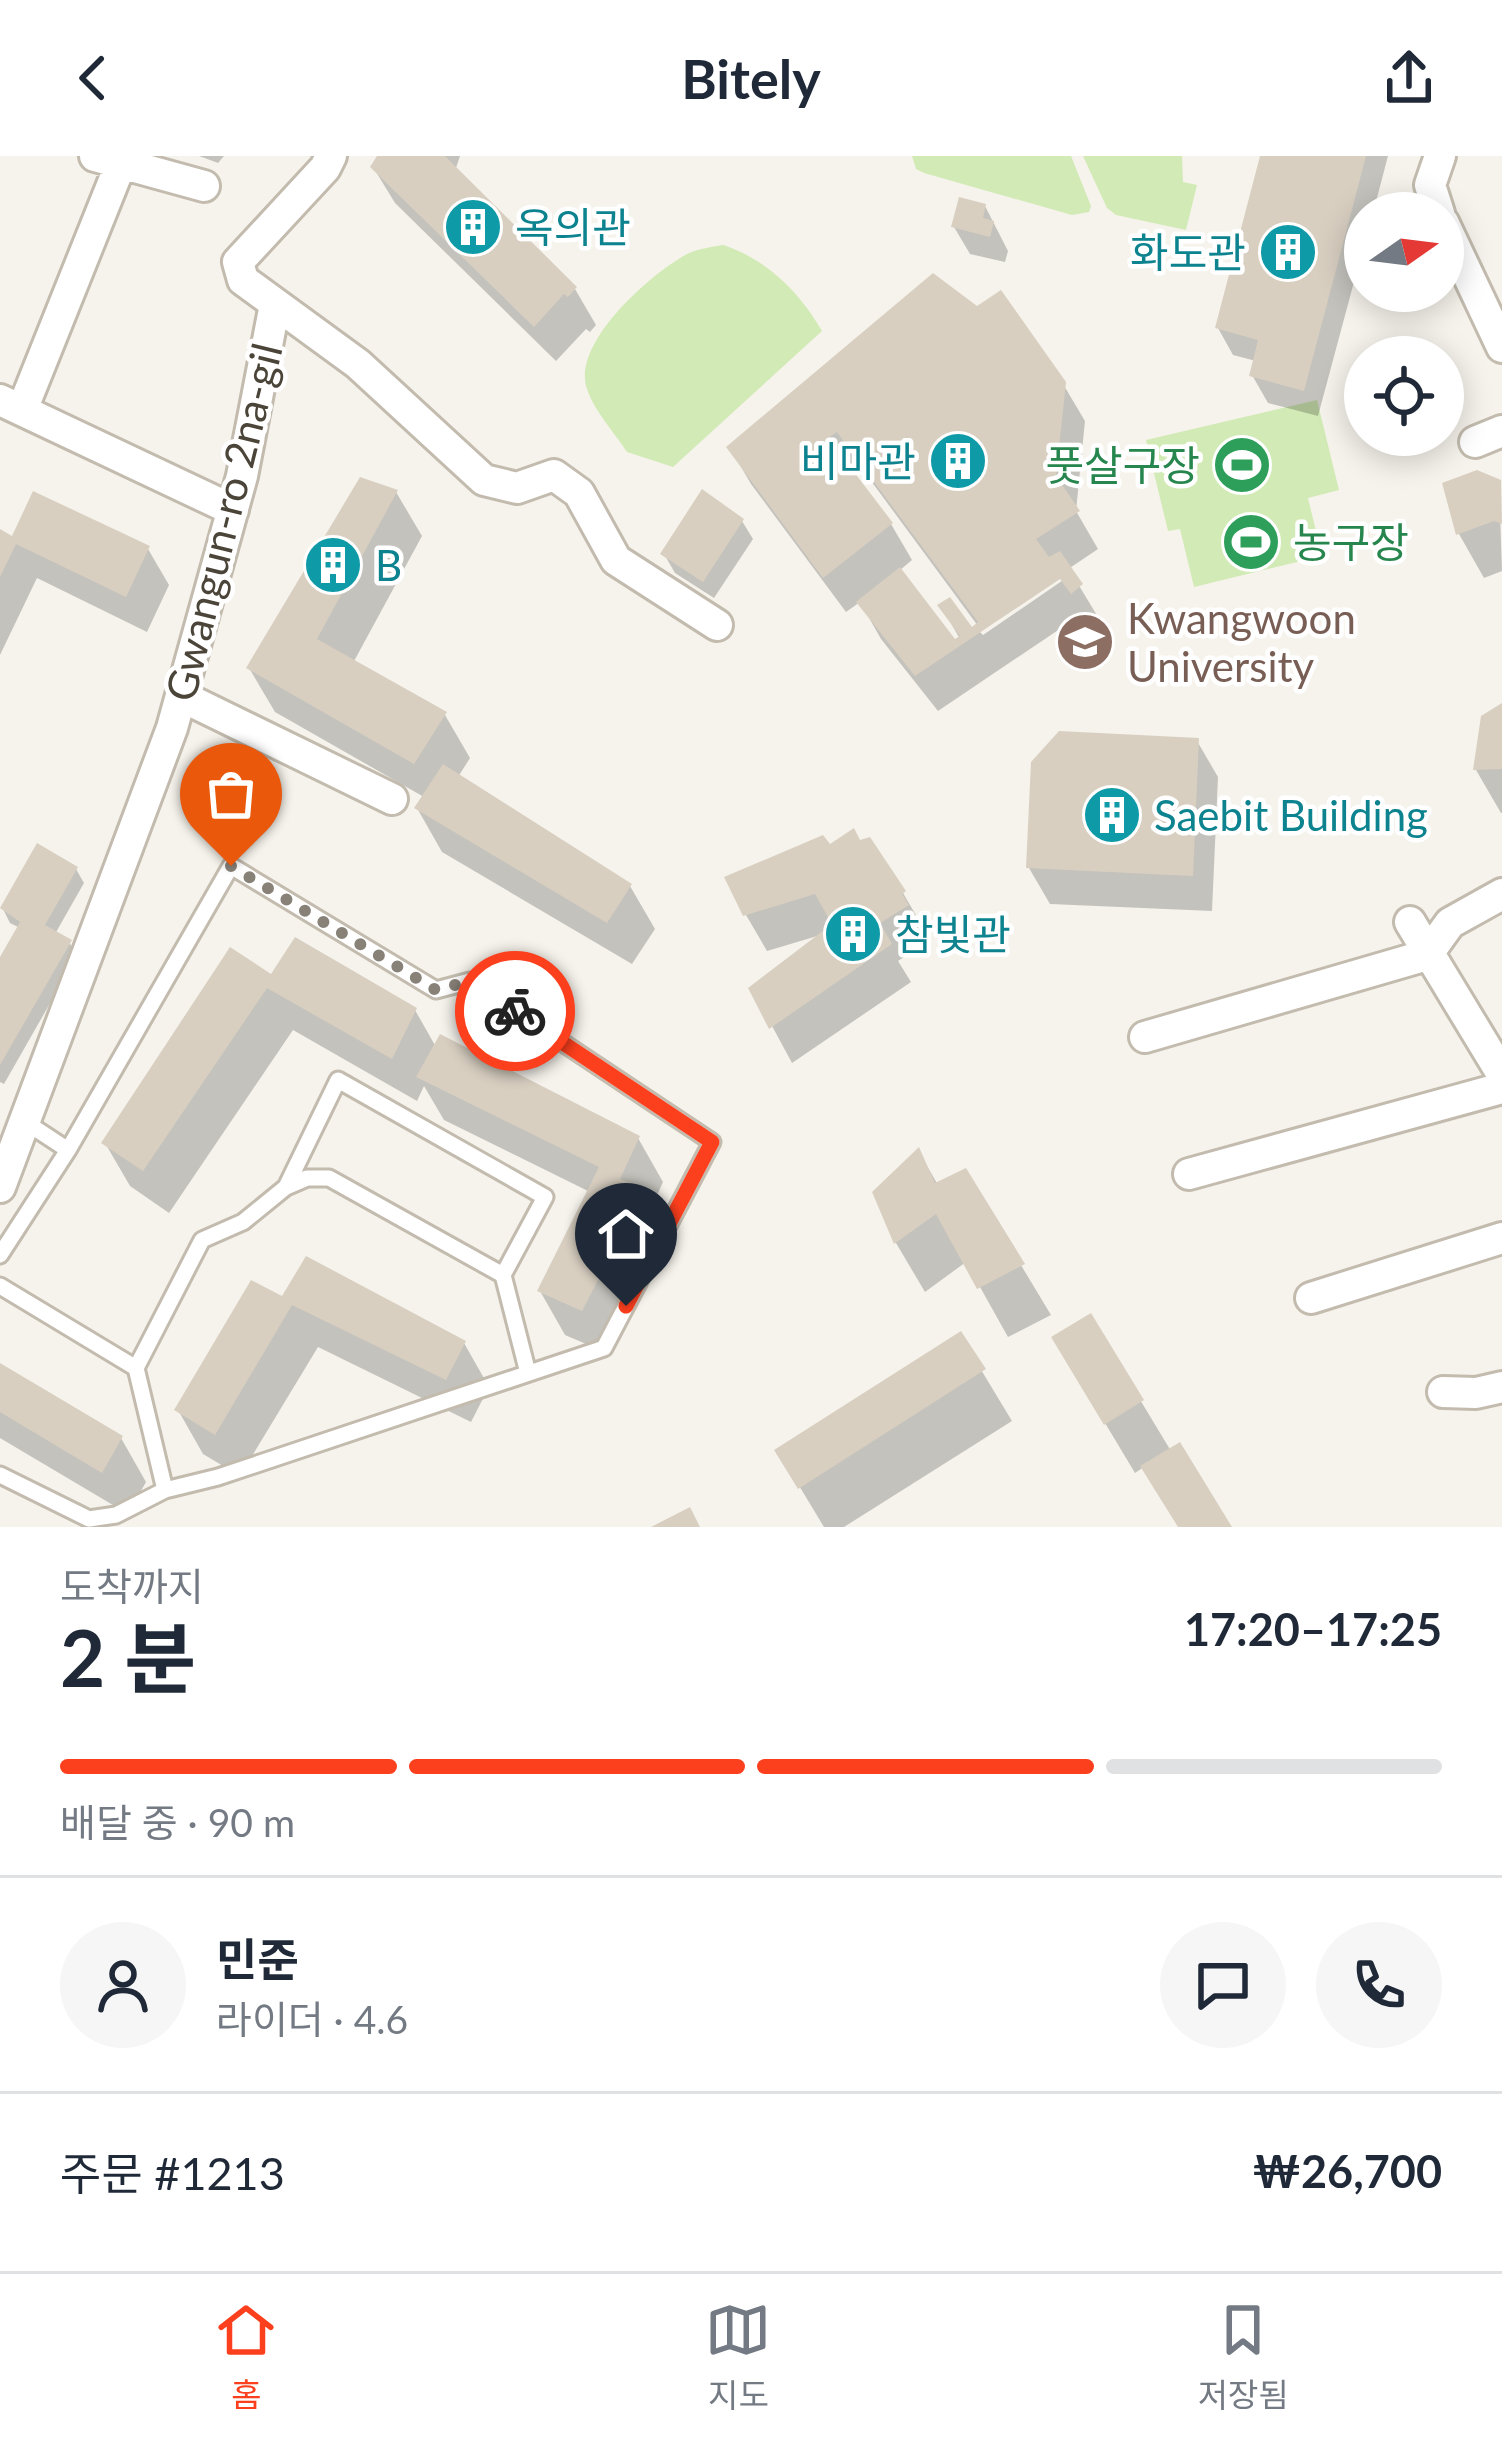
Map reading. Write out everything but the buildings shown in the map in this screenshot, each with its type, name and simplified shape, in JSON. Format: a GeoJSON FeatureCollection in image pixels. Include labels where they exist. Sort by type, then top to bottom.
{"type":"FeatureCollection","features":[{"type":"Feature","properties":{"kind":"street"},"geometry":{"type":"LineString","coordinates":[[331,156],[326,168],[238,262],[243,280],[358,364],[484,480],[518,488],[554,476],[579,493],[616,560],[717,625]]}},
{"type":"Feature","properties":{"kind":"street"},"geometry":{"type":"LineString","coordinates":[[1432,192],[1430,185],[1440,156]]}},
{"type":"Feature","properties":{"kind":"street"},"geometry":{"type":"LineString","coordinates":[[204,186],[108,160],[11,405],[233,510]]}},
{"type":"Feature","properties":{"kind":"street"},"geometry":{"type":"LineString","coordinates":[[1464,266],[1502,347]]}},
{"type":"Feature","properties":{"kind":"street","name":"Gwangun-ro 2na-gil"},"geometry":{"type":"LineString","coordinates":[[0,1187],[12,1118],[181,696],[233,510],[275,304]]}},
{"type":"Feature","properties":{"kind":"street"},"geometry":{"type":"LineString","coordinates":[[181,696],[392,799]]}},
{"type":"Feature","properties":{"kind":"street"},"geometry":{"type":"LineString","coordinates":[[1145,1037],[1427,955],[1450,923],[1502,894]]}},
{"type":"Feature","properties":{"kind":"street"},"geometry":{"type":"LineString","coordinates":[[1410,922],[1502,1073]]}},
{"type":"Feature","properties":{"kind":"street"},"geometry":{"type":"LineString","coordinates":[[1190,1174],[1502,1088]]}},
{"type":"Feature","properties":{"kind":"street"},"geometry":{"type":"LineString","coordinates":[[1311,1298],[1502,1238]]}},
{"type":"Feature","properties":{"kind":"street"},"geometry":{"type":"LineString","coordinates":[[1443,1391],[1476,1393],[1502,1387]]}},
{"type":"Feature","properties":{"kind":"lane"},"geometry":{"type":"LineString","coordinates":[[0,1255],[68,1150],[231,866],[436,990],[470,981],[712,1142],[604,1348],[218,1477],[166,1490],[116,1515],[89,1519],[0,1475]]}},
{"type":"Feature","properties":{"kind":"lane"},"geometry":{"type":"LineString","coordinates":[[286,1187],[338,1080],[545,1197],[503,1275],[528,1373]]}},
{"type":"Feature","properties":{"kind":"lane"},"geometry":{"type":"LineString","coordinates":[[12,1118],[68,1150]]}},
{"type":"Feature","properties":{"kind":"lane"},"geometry":{"type":"LineString","coordinates":[[166,1490],[136,1368],[202,1240],[243,1222],[286,1187],[307,1178],[329,1178],[503,1275]]}},
{"type":"Feature","properties":{"kind":"lane"},"geometry":{"type":"LineString","coordinates":[[0,1286],[136,1368]]}},
{"type":"Feature","properties":{"kind":"green space"},"geometry":{"type":"Polygon","coordinates":[[[912,156],[1071,156],[1091,206],[1089,212],[1072,215],[924,173],[916,169],[912,156]]]}},
{"type":"Feature","properties":{"kind":"green space"},"geometry":{"type":"Polygon","coordinates":[[[1083,156],[1182,156],[1183,182],[1197,185],[1186,230],[1116,215],[1107,208],[1083,156]]]}},
{"type":"Feature","properties":{"kind":"green space"},"geometry":{"type":"Polygon","coordinates":[[[723,245],[780,278],[822,331],[673,467],[627,452],[587,389],[585,371],[591,352],[617,312],[654,277],[687,254],[723,245]]]}},
{"type":"Feature","properties":{"kind":"green space","name":"풋살구장"},"geometry":{"type":"Polygon","coordinates":[[[1317,400],[1339,490],[1308,498],[1322,556],[1194,587],[1180,529],[1168,531],[1146,440],[1317,400]]]}},
{"type":"Feature","properties":{"kind":"way so far"},"geometry":{"type":"LineString","coordinates":[[231,866],[436,990],[470,981],[515,1011]]}},
{"type":"Feature","properties":{"kind":"place","name":"옥의관"},"geometry":{"type":"Point","coordinates":[473,227]}},
{"type":"Feature","properties":{"kind":"place","name":"화도관"},"geometry":{"type":"Point","coordinates":[1288,252]}},
{"type":"Feature","properties":{"kind":"place","name":"비마관"},"geometry":{"type":"Point","coordinates":[958,461]}},
{"type":"Feature","properties":{"kind":"place","name":"풋살구장"},"geometry":{"type":"Point","coordinates":[1242,465]}},
{"type":"Feature","properties":{"kind":"place","name":"농구장"},"geometry":{"type":"Point","coordinates":[1251,542]}},
{"type":"Feature","properties":{"kind":"place","name":"B"},"geometry":{"type":"Point","coordinates":[333,565]}},
{"type":"Feature","properties":{"kind":"place","name":"Kwangwoon University"},"geometry":{"type":"Point","coordinates":[1085,642]}},
{"type":"Feature","properties":{"kind":"place","name":"Saebit Building"},"geometry":{"type":"Point","coordinates":[1112,815]}},
{"type":"Feature","properties":{"kind":"place","name":"참빛관"},"geometry":{"type":"Point","coordinates":[853,934]}},
{"type":"Feature","properties":{"kind":"route"},"geometry":{"type":"LineString","coordinates":[[515,1011],[712,1142],[626,1306]]}}]}
